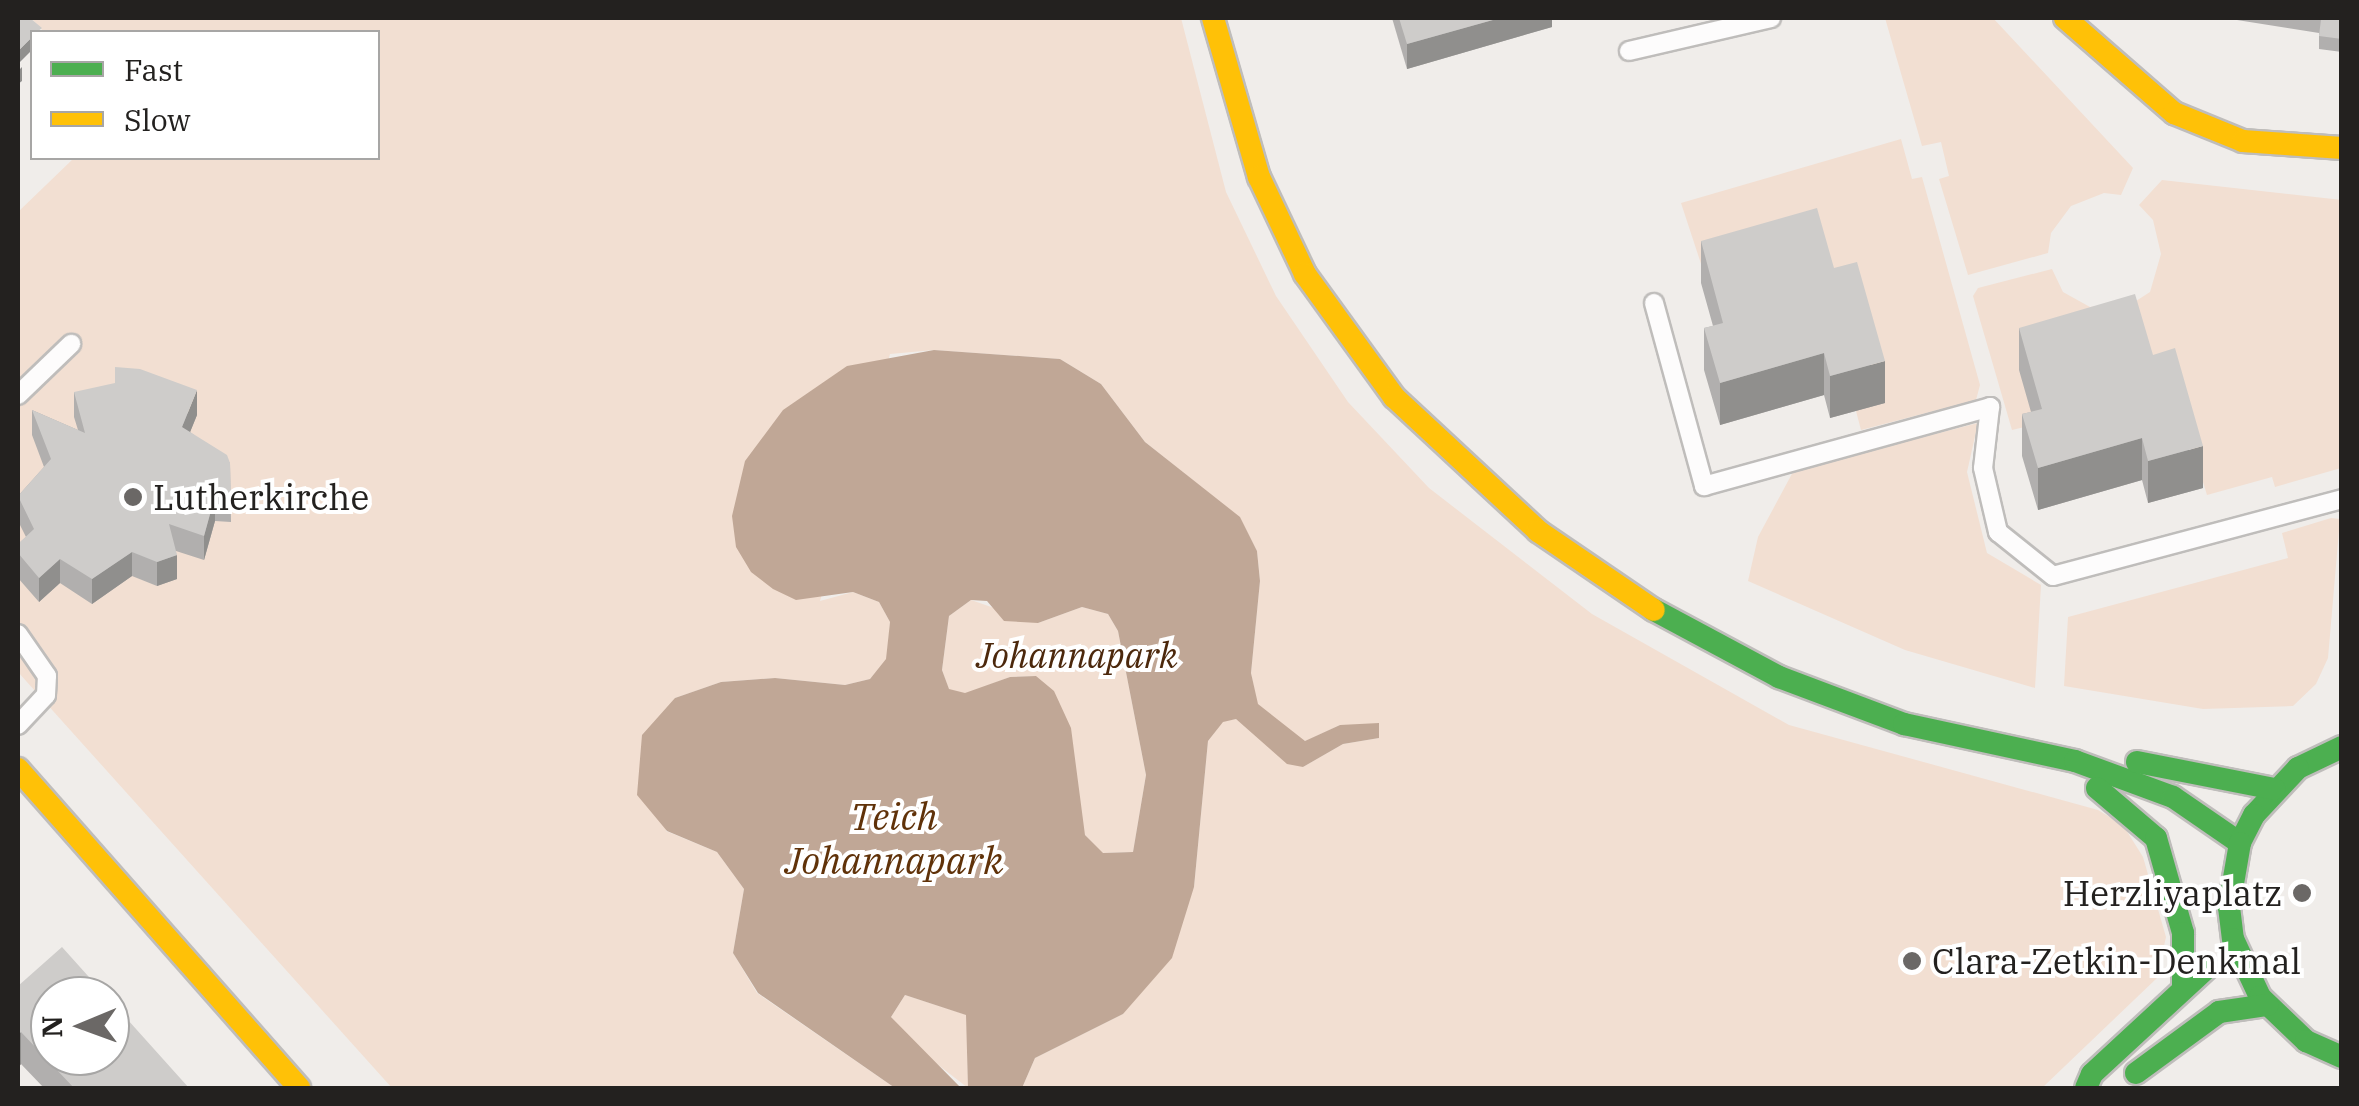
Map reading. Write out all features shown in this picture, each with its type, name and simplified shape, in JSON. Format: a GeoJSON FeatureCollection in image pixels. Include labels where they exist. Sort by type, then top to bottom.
{"type":"FeatureCollection","features":[{"type":"Feature","properties":{"kind":"street"},"geometry":{"type":"LineString","coordinates":[[1213,18],[1259,177],[1306,274],[1394,398],[1538,531],[1634,598],[1779,677],[1931,732],[2074,761],[2172,798],[2240,843]]}},
{"type":"Feature","properties":{"kind":"street"},"geometry":{"type":"LineString","coordinates":[[2065,18],[2174,112],[2243,141],[2342,148]]}},
{"type":"Feature","properties":{"kind":"street"},"geometry":{"type":"LineString","coordinates":[[2342,747],[2298,768],[2274,789],[2240,843],[2229,907],[2234,939],[2267,1005],[2306,1041],[2342,1057]]}},
{"type":"Feature","properties":{"kind":"street"},"geometry":{"type":"LineString","coordinates":[[2074,761],[2141,762],[2274,789]]}},
{"type":"Feature","properties":{"kind":"street"},"geometry":{"type":"LineString","coordinates":[[2074,761],[2156,838],[2184,933],[2182,988]]}},
{"type":"Feature","properties":{"kind":"street"},"geometry":{"type":"LineString","coordinates":[[18,769],[299,1088]]}},
{"type":"Feature","properties":{"kind":"street"},"geometry":{"type":"LineString","coordinates":[[2086,1088],[2092,1074],[2234,939]]}},
{"type":"Feature","properties":{"kind":"street"},"geometry":{"type":"LineString","coordinates":[[2116,1088],[2219,1012],[2267,1005]]}},
{"type":"Feature","properties":{"kind":"lane"},"geometry":{"type":"LineString","coordinates":[[1629,51],[1772,18]]}},
{"type":"Feature","properties":{"kind":"lane"},"geometry":{"type":"LineString","coordinates":[[1654,304],[1704,486],[1990,408],[1982,468],[1998,532],[2053,576],[2342,499]]}},
{"type":"Feature","properties":{"kind":"lane"},"geometry":{"type":"LineString","coordinates":[[18,394],[70,344]]}},
{"type":"Feature","properties":{"kind":"lane"},"geometry":{"type":"LineString","coordinates":[[18,634],[47,676],[46,694],[18,724]]}},
{"type":"Feature","properties":{"kind":"green space","name":"Johannapark"},"geometry":{"type":"Polygon","coordinates":[[[31,18],[1181,18],[1226,192],[1276,296],[1348,402],[1429,488],[1592,614],[1789,725],[2098,810],[2123,825],[2143,857],[2166,937],[2157,978],[2042,1088],[1022,1088],[1035,1058],[1123,1014],[1194,887],[1208,741],[1223,721],[1236,719],[1303,767],[1343,744],[1379,738],[1340,725],[1306,741],[1295,739],[1257,704],[1251,673],[1260,581],[1257,551],[1240,518],[1145,442],[1101,384],[1060,359],[934,350],[890,354],[820,601],[853,592],[879,602],[890,622],[887,659],[870,679],[845,685],[775,678],[721,682],[675,698],[666,831],[717,852],[744,889],[733,953],[757,993],[895,1088],[392,1088],[18,672],[18,212],[72,160],[380,160],[380,30],[42,30],[31,18]]]}},
{"type":"Feature","properties":{"kind":"green space"},"geometry":{"type":"Polygon","coordinates":[[[1885,18],[1993,18],[2133,168],[2121,195],[2104,193],[2071,206],[2051,233],[2048,253],[1968,275],[1939,179],[1949,176],[1941,142],[1922,146],[1885,18]]]}},
{"type":"Feature","properties":{"kind":"green space"},"geometry":{"type":"Polygon","coordinates":[[[1901,139],[1912,179],[1922,177],[1980,385],[1976,400],[1861,430],[1856,411],[1707,282],[1681,203],[1901,139]]]}},
{"type":"Feature","properties":{"kind":"green space"},"geometry":{"type":"Polygon","coordinates":[[[2162,180],[2342,200],[2341,468],[2275,487],[2272,477],[2207,495],[2175,391],[2012,430],[1973,296],[1978,288],[2052,269],[2063,292],[2090,307],[2136,301],[2150,292],[2161,254],[2153,220],[2139,205],[2162,180]]]}},
{"type":"Feature","properties":{"kind":"green space"},"geometry":{"type":"Polygon","coordinates":[[[1978,423],[1967,472],[1987,553],[2041,585],[2035,688],[1905,650],[1748,581],[1758,537],[1794,470],[1978,423]]]}},
{"type":"Feature","properties":{"kind":"green space"},"geometry":{"type":"Polygon","coordinates":[[[2331,518],[2340,519],[2328,658],[2316,684],[2293,706],[2203,709],[2064,686],[2068,617],[2288,558],[2282,533],[2331,518]]]}},
{"type":"Feature","properties":{"kind":"green space","name":"Johannapark"},"geometry":{"type":"Polygon","coordinates":[[[971,600],[1038,623],[1082,607],[1108,614],[1118,631],[1146,775],[1133,852],[1102,853],[1085,835],[1036,676],[1010,677],[965,694],[949,690],[942,670],[949,616],[971,600]]]}},
{"type":"Feature","properties":{"kind":"green space"},"geometry":{"type":"Polygon","coordinates":[[[905,995],[967,1015],[968,1088],[919,1050],[891,1017],[905,995]]]}},
{"type":"Feature","properties":{"kind":"water","name":"Teich Johannapark"},"geometry":{"type":"Polygon","coordinates":[[[934,350],[1060,359],[1101,384],[1145,442],[1240,517],[1257,551],[1260,581],[1251,673],[1258,704],[1305,741],[1340,725],[1379,723],[1379,738],[1343,744],[1303,767],[1287,764],[1236,719],[1223,722],[1208,741],[1194,887],[1172,958],[1123,1014],[1035,1058],[1022,1088],[968,1088],[966,1015],[905,995],[891,1017],[961,1088],[895,1088],[758,993],[733,953],[744,889],[717,852],[667,831],[637,795],[642,735],[675,698],[721,682],[775,678],[845,685],[870,679],[886,659],[890,622],[879,602],[853,592],[796,600],[751,572],[736,547],[732,516],[745,461],[783,410],[847,366],[934,350]],[[971,600],[949,616],[942,670],[949,689],[965,693],[1010,677],[1036,676],[1054,691],[1071,728],[1085,835],[1103,853],[1133,852],[1146,775],[1118,631],[1108,614],[1082,607],[1038,623],[1004,621],[987,601],[971,600]]]}},
{"type":"Feature","properties":{"kind":"building"},"geometry":{"type":"Polygon","coordinates":[[[18,18],[30,18],[42,28],[30,30],[30,39],[18,51],[18,18]]]}},
{"type":"Feature","properties":{"kind":"building"},"geometry":{"type":"Polygon","coordinates":[[[1399,18],[1500,18],[1407,44],[1399,18]]]}},
{"type":"Feature","properties":{"kind":"building"},"geometry":{"type":"Polygon","coordinates":[[[2309,18],[2342,18],[2342,39],[2319,36],[2321,19],[2309,18]]]}},
{"type":"Feature","properties":{"kind":"building"},"geometry":{"type":"Polygon","coordinates":[[[1817,208],[1834,268],[1857,262],[1885,361],[1830,376],[1824,353],[1720,383],[1704,328],[1723,323],[1701,241],[1817,208]]]}},
{"type":"Feature","properties":{"kind":"building"},"geometry":{"type":"Polygon","coordinates":[[[2135,294],[2153,355],[2175,348],[2203,446],[2148,461],[2142,438],[2038,468],[2022,414],[2042,409],[2019,328],[2135,294]]]}},
{"type":"Feature","properties":{"kind":"building","name":"Lutherkirche"},"geometry":{"type":"Polygon","coordinates":[[[115,367],[140,369],[197,390],[182,427],[227,455],[231,497],[215,496],[204,536],[169,524],[177,555],[157,562],[132,552],[92,579],[60,559],[39,578],[18,553],[18,544],[34,529],[18,496],[51,459],[32,410],[85,433],[74,392],[115,383],[115,367]]]}},
{"type":"Feature","properties":{"kind":"building"},"geometry":{"type":"Polygon","coordinates":[[[62,947],[88,976],[30,976],[30,1042],[21,1032],[18,1035],[18,986],[62,947]]]}},
{"type":"Feature","properties":{"kind":"building"},"geometry":{"type":"Polygon","coordinates":[[[130,1022],[189,1088],[74,1088],[63,1076],[130,1076],[130,1022]]]}},
{"type":"Feature","properties":{"kind":"traffic: fast"},"geometry":{"type":"LineString","coordinates":[[1654,610],[1779,677],[1904,724],[2075,761],[2173,797],[2240,843]]}},
{"type":"Feature","properties":{"kind":"traffic: fast"},"geometry":{"type":"LineString","coordinates":[[2342,747],[2298,768],[2254,815],[2240,843],[2229,907],[2233,939],[2260,997],[2306,1041],[2342,1057]]}},
{"type":"Feature","properties":{"kind":"traffic: fast"},"geometry":{"type":"LineString","coordinates":[[2137,762],[2274,789]]}},
{"type":"Feature","properties":{"kind":"traffic: fast"},"geometry":{"type":"LineString","coordinates":[[2097,788],[2156,838],[2183,933],[2183,988]]}},
{"type":"Feature","properties":{"kind":"traffic: fast"},"geometry":{"type":"LineString","coordinates":[[2086,1088],[2092,1074],[2207,968]]}},
{"type":"Feature","properties":{"kind":"traffic: fast"},"geometry":{"type":"LineString","coordinates":[[2136,1073],[2219,1012],[2267,1005]]}},
{"type":"Feature","properties":{"kind":"traffic: slow"},"geometry":{"type":"LineString","coordinates":[[1213,18],[1259,177],[1305,274],[1394,397],[1538,531],[1654,610]]}},
{"type":"Feature","properties":{"kind":"traffic: slow"},"geometry":{"type":"LineString","coordinates":[[2065,18],[2174,113],[2243,141],[2342,148]]}},
{"type":"Feature","properties":{"kind":"traffic: slow"},"geometry":{"type":"LineString","coordinates":[[18,769],[299,1088]]}},
{"type":"Feature","properties":{"kind":"place","name":"Lutherkirche"},"geometry":{"type":"Point","coordinates":[133,497]}},
{"type":"Feature","properties":{"kind":"place","name":"Herzliyaplatz"},"geometry":{"type":"Point","coordinates":[2302,893]}},
{"type":"Feature","properties":{"kind":"place","name":"Clara-Zetkin-Denkmal"},"geometry":{"type":"Point","coordinates":[1912,961]}}]}
